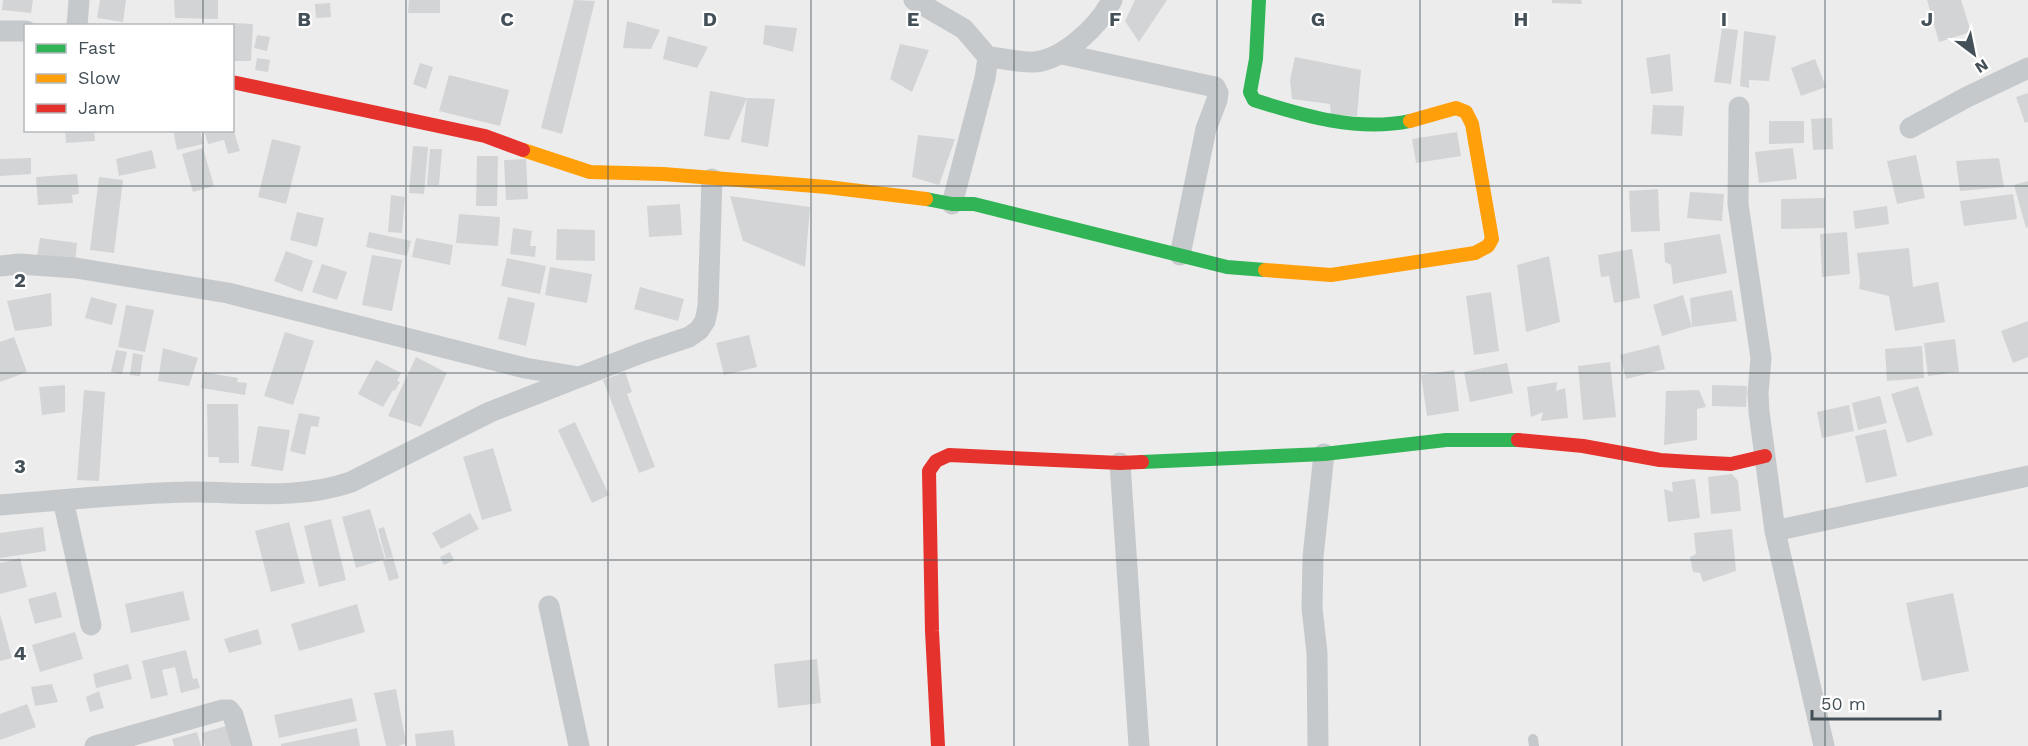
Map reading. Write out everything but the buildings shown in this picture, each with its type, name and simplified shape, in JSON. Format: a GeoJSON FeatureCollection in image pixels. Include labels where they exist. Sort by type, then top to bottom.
{"type":"FeatureCollection","features":[{"type":"Feature","properties":{"kind":"street"},"geometry":{"type":"LineString","coordinates":[[77,24],[79,0]]}},
{"type":"Feature","properties":{"kind":"street"},"geometry":{"type":"LineString","coordinates":[[915,0],[964,29],[988,57],[1035,62],[1062,54],[1106,10],[1112,0]]}},
{"type":"Feature","properties":{"kind":"street"},"geometry":{"type":"LineString","coordinates":[[234,82],[485,136],[552,161],[590,172],[663,174],[827,187],[923,198],[952,204],[974,204],[1227,267],[1331,275],[1475,253],[1488,246],[1492,239],[1472,124],[1466,112],[1456,108],[1414,121],[1390,124],[1353,123],[1298,114],[1254,100],[1250,92],[1256,59],[1259,0]]}},
{"type":"Feature","properties":{"kind":"street"},"geometry":{"type":"LineString","coordinates":[[0,31],[24,32]]}},
{"type":"Feature","properties":{"kind":"street"},"geometry":{"type":"LineString","coordinates":[[1062,54],[1215,87],[1218,93],[1217,100],[1206,129],[1179,255]]}},
{"type":"Feature","properties":{"kind":"street"},"geometry":{"type":"LineString","coordinates":[[952,204],[985,78],[988,57]]}},
{"type":"Feature","properties":{"kind":"street"},"geometry":{"type":"LineString","coordinates":[[1910,128],[2028,68]]}},
{"type":"Feature","properties":{"kind":"street"},"geometry":{"type":"LineString","coordinates":[[1739,107],[1738,204],[1759,337],[1761,358],[1758,393],[1765,456],[1775,531],[1824,746]]}},
{"type":"Feature","properties":{"kind":"street"},"geometry":{"type":"LineString","coordinates":[[0,505],[91,496],[194,492],[251,495],[305,493],[330,489],[351,482],[490,412],[688,337],[699,330],[705,321],[708,307],[712,178]]}},
{"type":"Feature","properties":{"kind":"street"},"geometry":{"type":"LineString","coordinates":[[0,266],[19,264],[76,268],[228,293],[514,366],[580,377]]}},
{"type":"Feature","properties":{"kind":"street"},"geometry":{"type":"LineString","coordinates":[[938,746],[932,631],[929,471],[936,461],[949,455],[1120,463],[1324,454],[1446,440],[1515,440],[1583,446],[1660,460],[1731,464],[1765,456]]}},
{"type":"Feature","properties":{"kind":"street"},"geometry":{"type":"LineString","coordinates":[[1318,746],[1317,653],[1312,608],[1313,557],[1324,454]]}},
{"type":"Feature","properties":{"kind":"street"},"geometry":{"type":"LineString","coordinates":[[1120,463],[1139,746]]}},
{"type":"Feature","properties":{"kind":"street"},"geometry":{"type":"LineString","coordinates":[[1731,464],[1769,486]]}},
{"type":"Feature","properties":{"kind":"street"},"geometry":{"type":"LineString","coordinates":[[1775,531],[2028,476]]}},
{"type":"Feature","properties":{"kind":"street"},"geometry":{"type":"LineString","coordinates":[[63,500],[91,625]]}},
{"type":"Feature","properties":{"kind":"street"},"geometry":{"type":"LineString","coordinates":[[549,606],[579,746]]}},
{"type":"Feature","properties":{"kind":"street"},"geometry":{"type":"LineString","coordinates":[[95,746],[229,710],[233,715],[242,746]]}},
{"type":"Feature","properties":{"kind":"traffic: fast"},"geometry":{"type":"LineString","coordinates":[[1259,0],[1256,59],[1250,92],[1254,100],[1331,121],[1371,125],[1410,121]]}},
{"type":"Feature","properties":{"kind":"traffic: fast"},"geometry":{"type":"LineString","coordinates":[[926,199],[952,204],[974,204],[1227,267],[1265,270]]}},
{"type":"Feature","properties":{"kind":"traffic: fast"},"geometry":{"type":"LineString","coordinates":[[1142,462],[1324,454],[1446,440],[1518,440]]}},
{"type":"Feature","properties":{"kind":"traffic: slow"},"geometry":{"type":"LineString","coordinates":[[1265,270],[1331,275],[1475,253],[1488,246],[1492,239],[1472,124],[1466,112],[1456,108],[1410,121]]}},
{"type":"Feature","properties":{"kind":"traffic: slow"},"geometry":{"type":"LineString","coordinates":[[523,150],[590,172],[663,174],[827,187],[926,199]]}},
{"type":"Feature","properties":{"kind":"traffic: jam"},"geometry":{"type":"LineString","coordinates":[[234,82],[485,136],[523,150]]}},
{"type":"Feature","properties":{"kind":"traffic: jam"},"geometry":{"type":"LineString","coordinates":[[1518,440],[1583,446],[1660,460],[1731,464],[1765,456]]}},
{"type":"Feature","properties":{"kind":"traffic: jam"},"geometry":{"type":"LineString","coordinates":[[938,746],[932,631],[929,471],[936,461],[949,455],[1142,462]]}}]}
